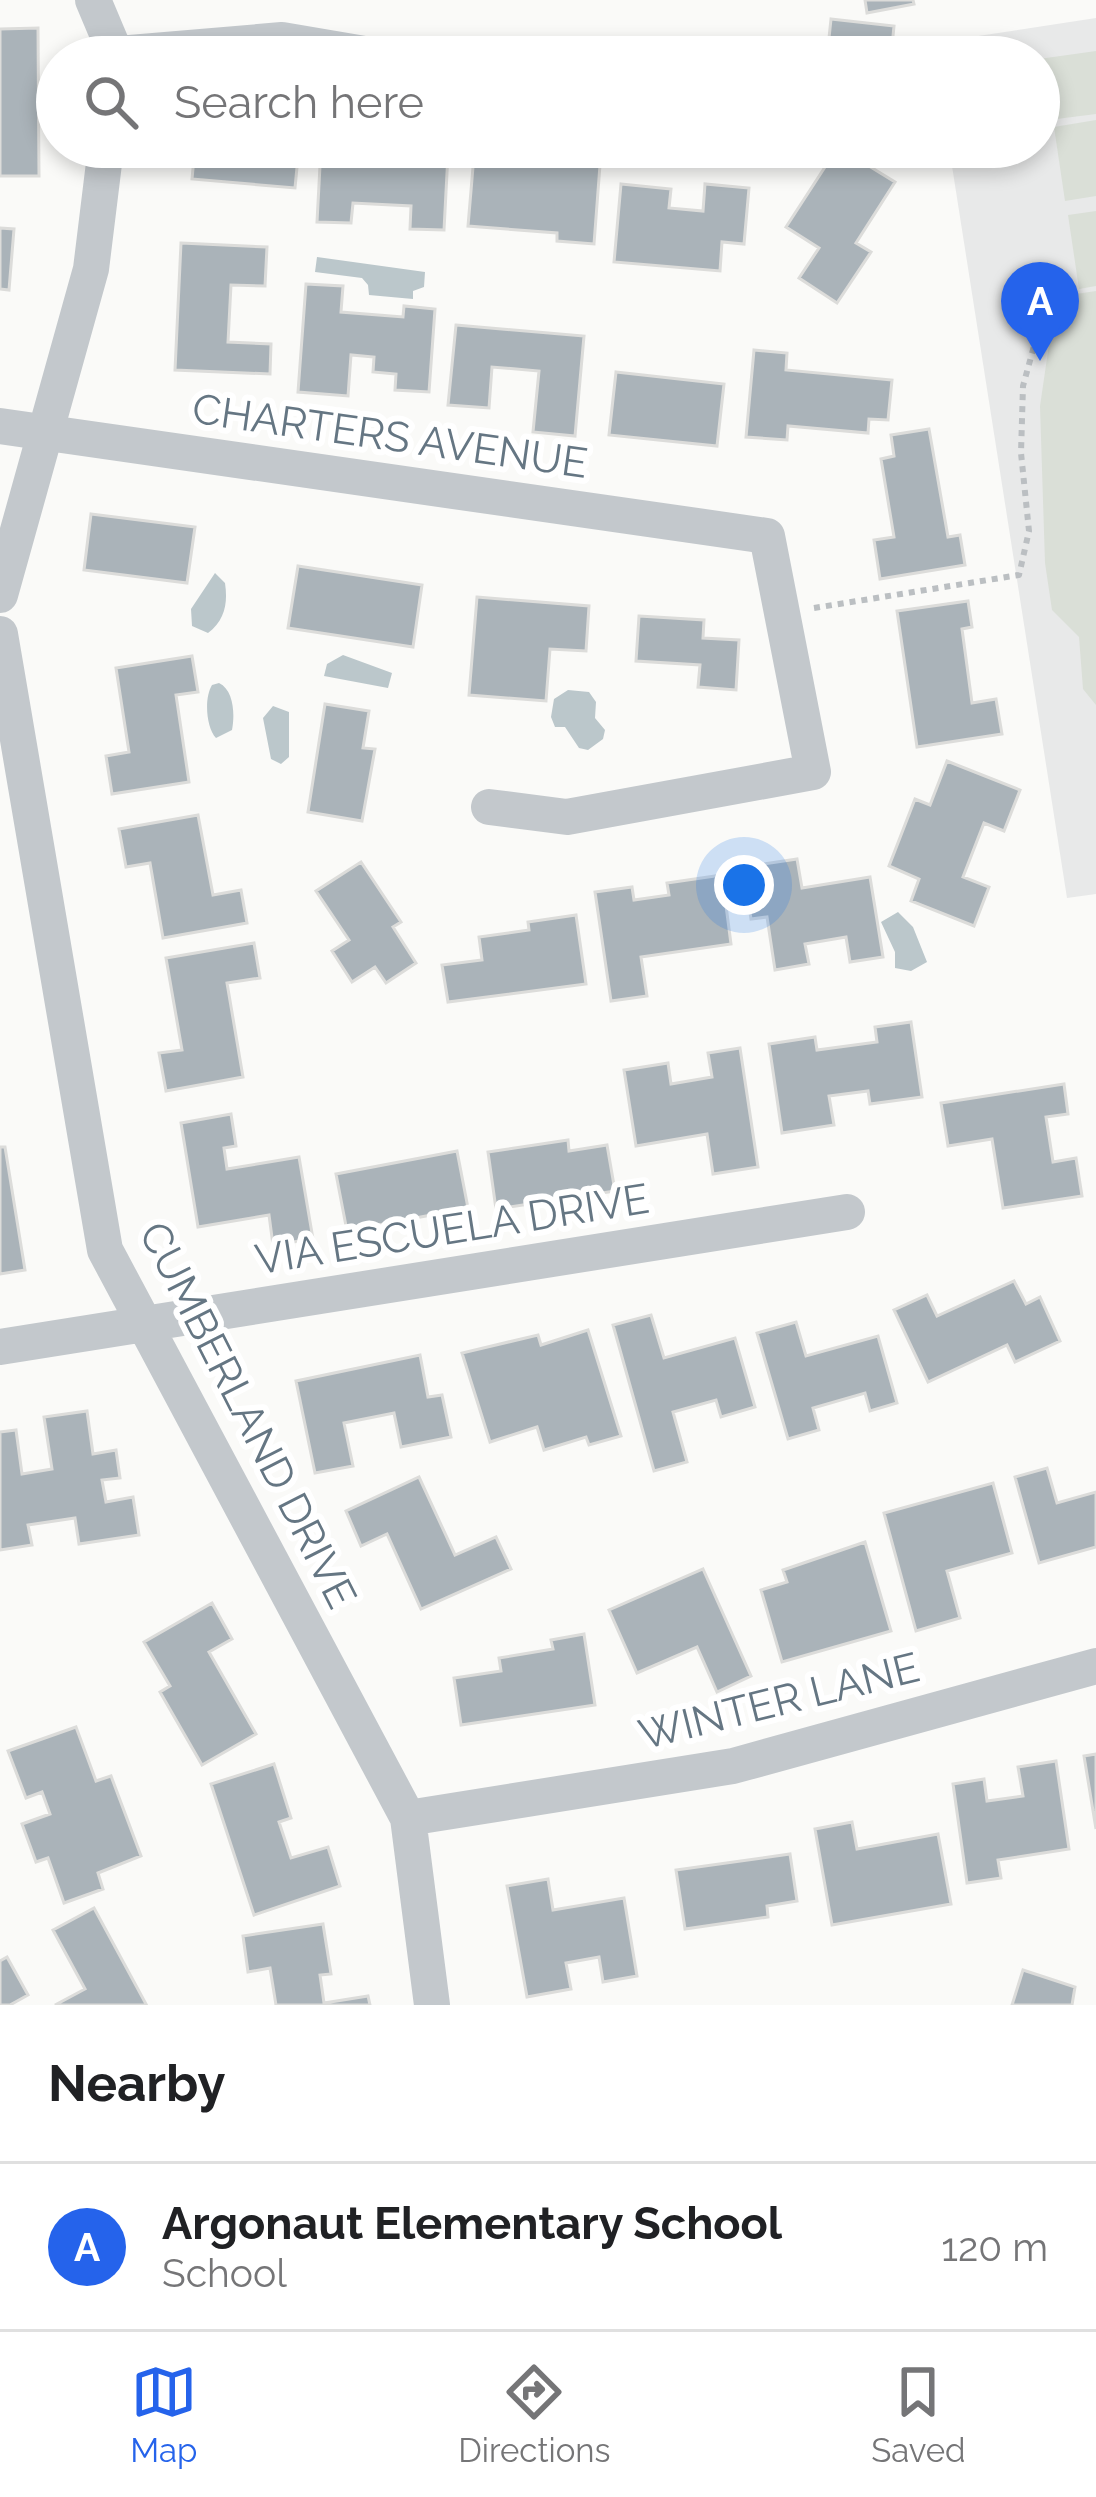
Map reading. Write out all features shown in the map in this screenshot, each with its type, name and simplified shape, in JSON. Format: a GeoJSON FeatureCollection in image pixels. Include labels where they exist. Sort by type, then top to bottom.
{"type":"FeatureCollection","features":[{"type":"Feature","properties":{"kind":"street"},"geometry":{"type":"LineString","coordinates":[[93,0],[108,36]]}},
{"type":"Feature","properties":{"kind":"street"},"geometry":{"type":"LineString","coordinates":[[0,595],[92,269],[104,168]]}},
{"type":"Feature","properties":{"kind":"street","name":"CHARTERS AVENUE"},"geometry":{"type":"LineString","coordinates":[[0,426],[767,536],[782,613]]}},
{"type":"Feature","properties":{"kind":"street"},"geometry":{"type":"LineString","coordinates":[[489,807],[567,817],[813,772],[782,613]]}},
{"type":"Feature","properties":{"kind":"street","name":"CUMBERLAND DRIVE"},"geometry":{"type":"LineString","coordinates":[[0,634],[105,1250],[407,1818],[432,2005]]}},
{"type":"Feature","properties":{"kind":"street","name":"VIA ESCUELA DRIVE"},"geometry":{"type":"LineString","coordinates":[[0,1347],[847,1212]]}},
{"type":"Feature","properties":{"kind":"street","name":"WINTER LANE"},"geometry":{"type":"LineString","coordinates":[[407,1818],[734,1766],[1096,1666]]}},
{"type":"Feature","properties":{"kind":"path"},"geometry":{"type":"LineString","coordinates":[[782,613],[1019,574],[1029,531],[1021,454],[1023,386],[1046,299]]}},
{"type":"Feature","properties":{"kind":"shaded area"},"geometry":{"type":"Polygon","coordinates":[[[1096,18],[1096,894],[1067,898],[952,168],[1060,168],[1060,36],[978,36],[1096,18]]]}},
{"type":"Feature","properties":{"kind":"shaded area"},"geometry":{"type":"Polygon","coordinates":[[[1096,51],[1096,114],[1060,119],[1060,56],[1096,51]]]}},
{"type":"Feature","properties":{"kind":"shaded area"},"geometry":{"type":"Polygon","coordinates":[[[1096,120],[1096,196],[1065,201],[1060,126],[1096,120]]]}},
{"type":"Feature","properties":{"kind":"shaded area"},"geometry":{"type":"Polygon","coordinates":[[[1096,211],[1096,286],[1079,289],[1068,215],[1096,211]]]}},
{"type":"Feature","properties":{"kind":"shaded area"},"geometry":{"type":"Polygon","coordinates":[[[317,257],[425,272],[424,287],[413,291],[413,299],[369,295],[362,278],[315,272],[317,257]]]}},
{"type":"Feature","properties":{"kind":"shaded area"},"geometry":{"type":"Polygon","coordinates":[[[1096,291],[1096,705],[1083,689],[1079,637],[1052,610],[1045,563],[1040,406],[1056,297],[1096,291]]]}},
{"type":"Feature","properties":{"kind":"shaded area"},"geometry":{"type":"Polygon","coordinates":[[[215,573],[225,583],[225,604],[222,617],[208,633],[192,626],[191,609],[215,573]]]}},
{"type":"Feature","properties":{"kind":"shaded area"},"geometry":{"type":"Polygon","coordinates":[[[343,655],[392,673],[388,688],[324,676],[327,664],[343,655]]]}},
{"type":"Feature","properties":{"kind":"shaded area"},"geometry":{"type":"Polygon","coordinates":[[[219,683],[230,697],[233,717],[232,730],[216,738],[207,705],[212,685],[219,683]]]}},
{"type":"Feature","properties":{"kind":"shaded area"},"geometry":{"type":"Polygon","coordinates":[[[568,690],[589,692],[596,702],[595,718],[605,730],[603,739],[588,750],[579,748],[565,727],[555,727],[551,717],[554,699],[568,690]]]}},
{"type":"Feature","properties":{"kind":"shaded area"},"geometry":{"type":"Polygon","coordinates":[[[273,706],[289,712],[289,757],[281,764],[271,759],[263,718],[273,706]]]}},
{"type":"Feature","properties":{"kind":"shaded area"},"geometry":{"type":"Polygon","coordinates":[[[898,912],[913,927],[927,962],[911,971],[895,968],[895,952],[881,922],[898,912]]]}},
{"type":"Feature","properties":{"kind":"building"},"geometry":{"type":"Polygon","coordinates":[[[865,0],[913,0],[914,4],[867,13],[865,0]]]}},
{"type":"Feature","properties":{"kind":"building"},"geometry":{"type":"Polygon","coordinates":[[[831,19],[894,26],[893,36],[829,36],[831,19]]]}},
{"type":"Feature","properties":{"kind":"building"},"geometry":{"type":"Polygon","coordinates":[[[38,28],[39,176],[0,176],[0,29],[38,28]]]}},
{"type":"Feature","properties":{"kind":"building"},"geometry":{"type":"Polygon","coordinates":[[[193,168],[297,168],[295,188],[192,179],[193,168]]]}},
{"type":"Feature","properties":{"kind":"building"},"geometry":{"type":"Polygon","coordinates":[[[320,168],[447,168],[444,230],[410,229],[411,206],[353,203],[351,223],[317,222],[320,168]]]}},
{"type":"Feature","properties":{"kind":"building"},"geometry":{"type":"Polygon","coordinates":[[[473,168],[600,168],[594,244],[557,241],[557,233],[468,226],[473,168]]]}},
{"type":"Feature","properties":{"kind":"building"},"geometry":{"type":"Polygon","coordinates":[[[824,168],[872,168],[895,182],[856,243],[871,252],[837,303],[799,278],[819,248],[786,227],[824,168]]]}},
{"type":"Feature","properties":{"kind":"building"},"geometry":{"type":"Polygon","coordinates":[[[621,184],[671,189],[669,208],[703,211],[705,184],[749,188],[744,244],[722,242],[720,271],[614,262],[621,184]]]}},
{"type":"Feature","properties":{"kind":"building"},"geometry":{"type":"Polygon","coordinates":[[[0,228],[14,229],[9,290],[0,289],[0,228]]]}},
{"type":"Feature","properties":{"kind":"building"},"geometry":{"type":"Polygon","coordinates":[[[181,243],[267,247],[265,286],[231,285],[228,342],[271,344],[270,374],[175,370],[181,243]]]}},
{"type":"Feature","properties":{"kind":"building"},"geometry":{"type":"Polygon","coordinates":[[[306,284],[343,286],[341,312],[403,317],[404,306],[435,309],[429,392],[395,390],[396,374],[373,372],[374,357],[351,355],[348,396],[298,392],[306,284]]]}},
{"type":"Feature","properties":{"kind":"building"},"geometry":{"type":"Polygon","coordinates":[[[456,325],[584,336],[575,436],[533,432],[539,371],[492,367],[489,408],[448,405],[456,325]]]}},
{"type":"Feature","properties":{"kind":"building"},"geometry":{"type":"Polygon","coordinates":[[[754,350],[787,353],[786,370],[892,380],[888,420],[869,419],[868,433],[788,426],[787,440],[746,437],[754,350]]]}},
{"type":"Feature","properties":{"kind":"building"},"geometry":{"type":"Polygon","coordinates":[[[616,372],[724,384],[717,446],[609,435],[616,372]]]}},
{"type":"Feature","properties":{"kind":"building"},"geometry":{"type":"Polygon","coordinates":[[[929,429],[948,537],[960,535],[965,565],[880,579],[874,540],[894,537],[881,459],[894,456],[891,435],[929,429]]]}},
{"type":"Feature","properties":{"kind":"building"},"geometry":{"type":"Polygon","coordinates":[[[91,514],[195,527],[187,583],[84,570],[91,514]]]}},
{"type":"Feature","properties":{"kind":"building"},"geometry":{"type":"Polygon","coordinates":[[[298,566],[422,585],[413,647],[288,628],[298,566]]]}},
{"type":"Feature","properties":{"kind":"building"},"geometry":{"type":"Polygon","coordinates":[[[477,597],[589,606],[586,651],[550,649],[546,701],[469,695],[477,597]]]}},
{"type":"Feature","properties":{"kind":"building"},"geometry":{"type":"Polygon","coordinates":[[[968,601],[972,627],[962,629],[972,703],[996,699],[1002,734],[917,747],[897,611],[968,601]]]}},
{"type":"Feature","properties":{"kind":"building"},"geometry":{"type":"Polygon","coordinates":[[[639,616],[704,620],[703,638],[739,640],[736,690],[698,687],[700,665],[636,661],[639,616]]]}},
{"type":"Feature","properties":{"kind":"building"},"geometry":{"type":"Polygon","coordinates":[[[192,656],[198,692],[176,695],[189,782],[112,794],[106,756],[129,752],[116,668],[192,656]]]}},
{"type":"Feature","properties":{"kind":"building"},"geometry":{"type":"Polygon","coordinates":[[[325,704],[369,711],[363,748],[375,749],[362,821],[308,812],[325,704]]]}},
{"type":"Feature","properties":{"kind":"building"},"geometry":{"type":"Polygon","coordinates":[[[947,761],[1020,790],[1004,831],[984,823],[963,877],[989,887],[974,926],[911,901],[919,879],[889,866],[915,799],[930,805],[947,761]]]}},
{"type":"Feature","properties":{"kind":"building"},"geometry":{"type":"Polygon","coordinates":[[[198,815],[213,895],[241,890],[247,923],[163,938],[150,863],[126,867],[119,829],[198,815]]]}},
{"type":"Feature","properties":{"kind":"building"},"geometry":{"type":"Polygon","coordinates":[[[797,859],[802,888],[870,877],[883,957],[850,962],[846,937],[805,944],[809,964],[775,970],[767,917],[751,919],[743,867],[797,859]]]}},
{"type":"Feature","properties":{"kind":"building"},"geometry":{"type":"Polygon","coordinates":[[[361,862],[401,922],[393,927],[416,963],[386,983],[375,967],[352,982],[332,951],[349,940],[316,891],[361,862]]]}},
{"type":"Feature","properties":{"kind":"building"},"geometry":{"type":"Polygon","coordinates":[[[722,875],[731,944],[641,957],[647,996],[611,1001],[595,892],[632,887],[634,900],[669,895],[667,883],[722,875]]]}},
{"type":"Feature","properties":{"kind":"building"},"geometry":{"type":"Polygon","coordinates":[[[576,915],[586,984],[448,1002],[442,965],[482,960],[479,937],[529,930],[528,922],[576,915]]]}},
{"type":"Feature","properties":{"kind":"building"},"geometry":{"type":"Polygon","coordinates":[[[254,943],[260,978],[227,983],[243,1077],[166,1091],[159,1053],[182,1050],[166,958],[254,943]]]}},
{"type":"Feature","properties":{"kind":"building"},"geometry":{"type":"Polygon","coordinates":[[[911,1022],[922,1097],[870,1104],[868,1091],[829,1096],[834,1125],[782,1133],[769,1044],[815,1037],[817,1050],[877,1042],[875,1027],[911,1022]]]}},
{"type":"Feature","properties":{"kind":"building"},"geometry":{"type":"Polygon","coordinates":[[[740,1048],[758,1167],[713,1174],[707,1134],[636,1146],[624,1070],[668,1063],[671,1084],[712,1077],[708,1053],[740,1048]]]}},
{"type":"Feature","properties":{"kind":"building"},"geometry":{"type":"Polygon","coordinates":[[[1064,1084],[1068,1114],[1046,1117],[1053,1162],[1076,1158],[1082,1196],[1003,1208],[992,1139],[948,1146],[941,1103],[1064,1084]]]}},
{"type":"Feature","properties":{"kind":"building"},"geometry":{"type":"Polygon","coordinates":[[[231,1114],[236,1146],[224,1148],[227,1169],[299,1157],[313,1239],[273,1245],[269,1215],[198,1227],[181,1123],[231,1114]]]}},
{"type":"Feature","properties":{"kind":"building"},"geometry":{"type":"Polygon","coordinates":[[[568,1140],[569,1151],[607,1145],[615,1191],[496,1209],[488,1152],[568,1140]]]}},
{"type":"Feature","properties":{"kind":"building"},"geometry":{"type":"Polygon","coordinates":[[[0,1147],[5,1147],[25,1270],[0,1274],[0,1147]]]}},
{"type":"Feature","properties":{"kind":"building"},"geometry":{"type":"Polygon","coordinates":[[[457,1151],[468,1208],[347,1231],[336,1174],[457,1151]]]}},
{"type":"Feature","properties":{"kind":"building"},"geometry":{"type":"Polygon","coordinates":[[[1014,1281],[1026,1304],[1040,1297],[1060,1341],[1015,1362],[1007,1345],[928,1382],[894,1310],[927,1295],[937,1316],[1014,1281]]]}},
{"type":"Feature","properties":{"kind":"building"},"geometry":{"type":"Polygon","coordinates":[[[651,1315],[664,1358],[735,1338],[755,1407],[721,1417],[716,1400],[673,1412],[687,1462],[654,1471],[613,1325],[651,1315]]]}},
{"type":"Feature","properties":{"kind":"building"},"geometry":{"type":"Polygon","coordinates":[[[796,1322],[806,1356],[878,1336],[897,1403],[870,1411],[865,1393],[813,1408],[819,1430],[788,1439],[757,1333],[796,1322]]]}},
{"type":"Feature","properties":{"kind":"building"},"geometry":{"type":"Polygon","coordinates":[[[588,1330],[621,1436],[589,1445],[586,1437],[544,1450],[537,1427],[490,1442],[462,1353],[538,1335],[541,1345],[588,1330]]]}},
{"type":"Feature","properties":{"kind":"building"},"geometry":{"type":"Polygon","coordinates":[[[420,1355],[428,1397],[442,1395],[451,1437],[401,1447],[394,1413],[344,1423],[353,1466],[315,1473],[296,1381],[420,1355]]]}},
{"type":"Feature","properties":{"kind":"building"},"geometry":{"type":"Polygon","coordinates":[[[87,1411],[93,1454],[116,1450],[120,1478],[102,1480],[106,1502],[133,1497],[139,1535],[79,1544],[75,1518],[28,1525],[32,1545],[0,1550],[0,1432],[16,1430],[22,1474],[52,1469],[44,1417],[87,1411]]]}},
{"type":"Feature","properties":{"kind":"building"},"geometry":{"type":"Polygon","coordinates":[[[1047,1468],[1057,1503],[1096,1492],[1096,1547],[1039,1563],[1015,1477],[1047,1468]]]}},
{"type":"Feature","properties":{"kind":"building"},"geometry":{"type":"Polygon","coordinates":[[[419,1477],[455,1555],[496,1537],[511,1569],[421,1609],[387,1534],[361,1546],[346,1511],[419,1477]]]}},
{"type":"Feature","properties":{"kind":"building"},"geometry":{"type":"Polygon","coordinates":[[[993,1483],[1012,1553],[947,1571],[960,1618],[916,1631],[884,1513],[993,1483]]]}},
{"type":"Feature","properties":{"kind":"building"},"geometry":{"type":"Polygon","coordinates":[[[865,1542],[891,1631],[782,1662],[761,1590],[787,1582],[783,1570],[865,1542]]]}},
{"type":"Feature","properties":{"kind":"building"},"geometry":{"type":"Polygon","coordinates":[[[703,1569],[751,1676],[717,1692],[697,1647],[637,1673],[609,1610],[703,1569]]]}},
{"type":"Feature","properties":{"kind":"building"},"geometry":{"type":"Polygon","coordinates":[[[212,1603],[232,1639],[209,1652],[256,1734],[202,1765],[160,1692],[170,1686],[144,1642],[212,1603]]]}},
{"type":"Feature","properties":{"kind":"building"},"geometry":{"type":"Polygon","coordinates":[[[584,1634],[595,1705],[461,1725],[454,1678],[501,1671],[499,1658],[553,1649],[551,1640],[584,1634]]]}},
{"type":"Feature","properties":{"kind":"building"},"geometry":{"type":"Polygon","coordinates":[[[76,1727],[96,1781],[111,1776],[141,1856],[98,1873],[103,1889],[64,1903],[48,1858],[36,1862],[22,1824],[50,1814],[42,1792],[26,1798],[8,1751],[76,1727]]]}},
{"type":"Feature","properties":{"kind":"building"},"geometry":{"type":"Polygon","coordinates":[[[1096,1754],[1096,1829],[1084,1756],[1096,1754]]]}},
{"type":"Feature","properties":{"kind":"building"},"geometry":{"type":"Polygon","coordinates":[[[1056,1761],[1069,1849],[998,1860],[1001,1878],[967,1883],[953,1784],[984,1779],[987,1801],[1023,1796],[1018,1767],[1056,1761]]]}},
{"type":"Feature","properties":{"kind":"building"},"geometry":{"type":"Polygon","coordinates":[[[274,1764],[291,1818],[279,1822],[291,1858],[328,1847],[340,1886],[254,1915],[211,1784],[274,1764]]]}},
{"type":"Feature","properties":{"kind":"building"},"geometry":{"type":"Polygon","coordinates":[[[852,1822],[857,1849],[938,1834],[951,1904],[832,1925],[815,1829],[852,1822]]]}},
{"type":"Feature","properties":{"kind":"building"},"geometry":{"type":"Polygon","coordinates":[[[790,1854],[797,1901],[767,1906],[768,1917],[685,1929],[676,1870],[790,1854]]]}},
{"type":"Feature","properties":{"kind":"building"},"geometry":{"type":"Polygon","coordinates":[[[548,1879],[553,1910],[624,1898],[637,1976],[603,1982],[599,1957],[566,1963],[571,1989],[527,1997],[507,1886],[548,1879]]]}},
{"type":"Feature","properties":{"kind":"building"},"geometry":{"type":"Polygon","coordinates":[[[94,1908],[146,2004],[55,2005],[85,1989],[53,1930],[94,1908]]]}},
{"type":"Feature","properties":{"kind":"building"},"geometry":{"type":"Polygon","coordinates":[[[323,1924],[331,1974],[320,1975],[324,2003],[368,1996],[370,2005],[276,2005],[270,1968],[248,1972],[243,1936],[323,1924]]]}},
{"type":"Feature","properties":{"kind":"building"},"geometry":{"type":"Polygon","coordinates":[[[7,1957],[28,1995],[0,2005],[0,1961],[7,1957]]]}},
{"type":"Feature","properties":{"kind":"building"},"geometry":{"type":"Polygon","coordinates":[[[1023,1970],[1075,1987],[1072,2005],[1012,2005],[1023,1970]]]}},
{"type":"Feature","properties":{"kind":"place","name":"Argonaut Elementary School"},"geometry":{"type":"Point","coordinates":[1040,361]}}]}
